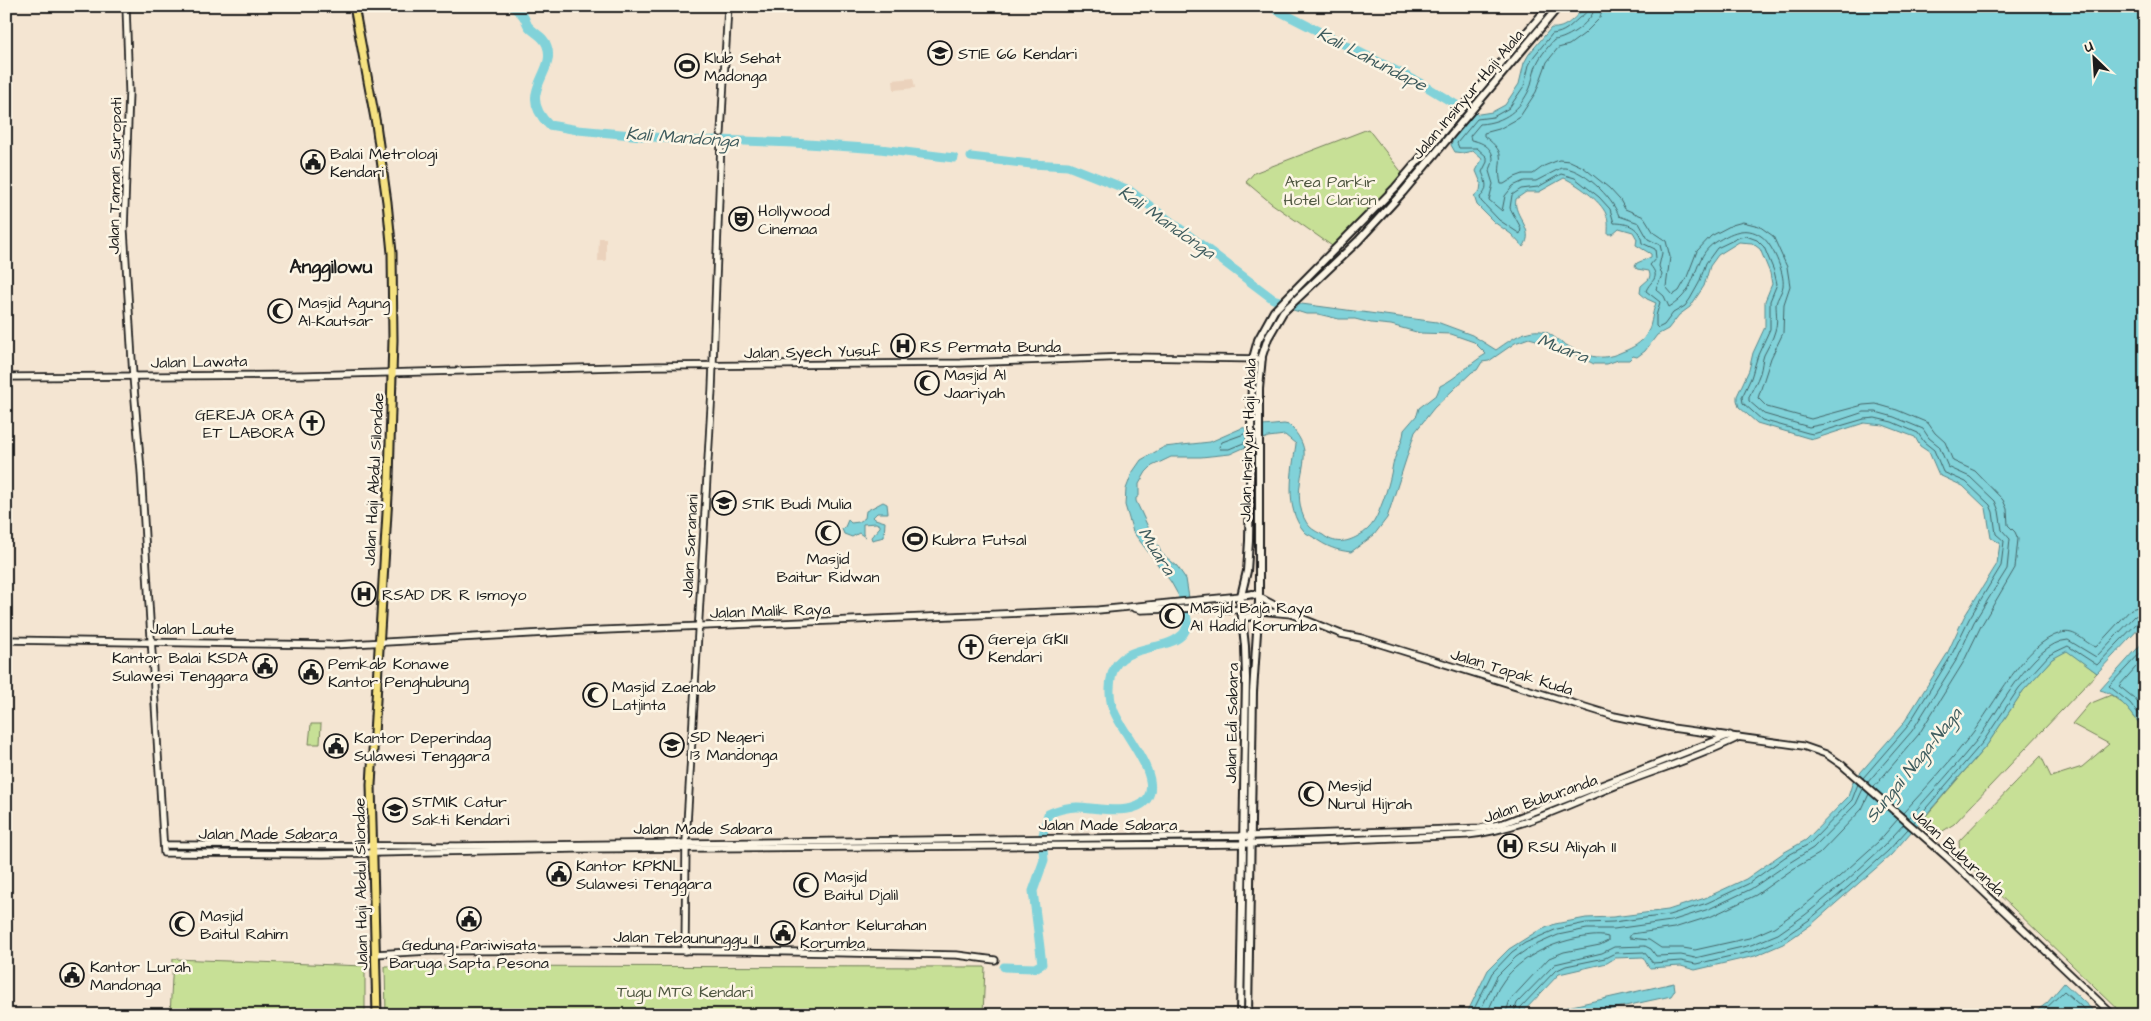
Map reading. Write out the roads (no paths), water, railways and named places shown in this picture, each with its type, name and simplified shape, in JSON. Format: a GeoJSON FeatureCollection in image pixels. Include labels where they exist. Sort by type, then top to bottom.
{"type":"FeatureCollection","features":[{"type":"Feature","properties":{"kind":"highway","name":"Jalan Haji Abdul Silondae"},"geometry":{"type":"LineString","coordinates":[[354,6],[374,110],[389,220],[393,310],[387,516],[371,785],[377,1015]]}},
{"type":"Feature","properties":{"kind":"main road","name":"Jalan Insinyur Haji Alala"},"geometry":{"type":"LineString","coordinates":[[1242,610],[1241,596],[1247,571],[1248,556],[1253,358],[1261,333],[1275,310],[1293,297],[1383,214],[1466,116],[1472,103],[1549,6]]}},
{"type":"Feature","properties":{"kind":"main road","name":"Jalan Insinyur Haji Alala"},"geometry":{"type":"LineString","coordinates":[[1258,615],[1259,417],[1262,359],[1268,338],[1293,297],[1377,208],[1461,110],[1472,103],[1559,6]]}},
{"type":"Feature","properties":{"kind":"main road"},"geometry":{"type":"LineString","coordinates":[[1241,596],[1252,594],[1259,597]]}},
{"type":"Feature","properties":{"kind":"main road"},"geometry":{"type":"LineString","coordinates":[[1242,610],[1258,615]]}},
{"type":"Feature","properties":{"kind":"main road","name":"Jalan Edi Sabara"},"geometry":{"type":"LineString","coordinates":[[1240,1015],[1246,662],[1242,610]]}},
{"type":"Feature","properties":{"kind":"main road"},"geometry":{"type":"LineString","coordinates":[[1242,618],[1258,615]]}},
{"type":"Feature","properties":{"kind":"main road","name":"Jalan Edi Sabara"},"geometry":{"type":"LineString","coordinates":[[1248,1015],[1253,692],[1258,615]]}},
{"type":"Feature","properties":{"kind":"street","name":"Jalan Taman Suropati"},"geometry":{"type":"LineString","coordinates":[[126,6],[129,92],[124,230],[164,853]]}},
{"type":"Feature","properties":{"kind":"street"},"geometry":{"type":"LineString","coordinates":[[721,134],[728,6]]}},
{"type":"Feature","properties":{"kind":"street","name":"Jalan Saranani"},"geometry":{"type":"LineString","coordinates":[[684,951],[686,845],[713,366],[721,142]]}},
{"type":"Feature","properties":{"kind":"street","name":"Jalan Syech Yusuf"},"geometry":{"type":"LineString","coordinates":[[392,372],[961,362],[1131,357],[1262,359]]}},
{"type":"Feature","properties":{"kind":"street","name":"Jalan Lawata"},"geometry":{"type":"LineString","coordinates":[[6,377],[305,375],[392,372]]}},
{"type":"Feature","properties":{"kind":"street"},"geometry":{"type":"LineString","coordinates":[[1196,605],[1241,596]]}},
{"type":"Feature","properties":{"kind":"street","name":"Jalan Tapak Kuda"},"geometry":{"type":"LineString","coordinates":[[1259,597],[1291,614],[1341,634],[1369,640],[1583,708],[1672,728],[1730,735]]}},
{"type":"Feature","properties":{"kind":"street","name":"Jalan Malik Raya"},"geometry":{"type":"LineString","coordinates":[[378,643],[473,636],[1134,608],[1141,605],[1196,605]]}},
{"type":"Feature","properties":{"kind":"street"},"geometry":{"type":"LineString","coordinates":[[1196,605],[1242,610]]}},
{"type":"Feature","properties":{"kind":"street","name":"Jalan Tapak Kuda"},"geometry":{"type":"LineString","coordinates":[[1258,615],[1291,614]]}},
{"type":"Feature","properties":{"kind":"street","name":"Jalan Laute"},"geometry":{"type":"LineString","coordinates":[[6,640],[334,645],[378,643]]}},
{"type":"Feature","properties":{"kind":"street","name":"Jalan Buburanda"},"geometry":{"type":"LineString","coordinates":[[1251,840],[1493,826],[1504,824],[1730,735],[1803,746],[1826,754],[1842,765],[1929,841],[2113,1015]]}},
{"type":"Feature","properties":{"kind":"street","name":"Jalan Buburanda"},"geometry":{"type":"LineString","coordinates":[[1251,840],[1395,839],[1486,833],[1548,812],[1709,751],[1739,737]]}},
{"type":"Feature","properties":{"kind":"street","name":"Jalan Made Sabara"},"geometry":{"type":"LineString","coordinates":[[852,844],[1032,838],[1058,841],[1251,840]]}},
{"type":"Feature","properties":{"kind":"street","name":"Jalan Made Sabara"},"geometry":{"type":"LineString","coordinates":[[164,845],[373,849],[686,845],[1041,844],[1058,841]]}},
{"type":"Feature","properties":{"kind":"street","name":"Jalan Made Sabara"},"geometry":{"type":"LineString","coordinates":[[164,853],[323,854],[373,849]]}},
{"type":"Feature","properties":{"kind":"street","name":"Jalan Tebaununggu II"},"geometry":{"type":"LineString","coordinates":[[375,954],[430,951],[684,951],[957,955],[995,960]]}},
{"type":"Feature","properties":{"kind":"water","name":"Sungai Naga-Naga"},"geometry":{"type":"Polygon","coordinates":[[[1586,6],[2145,6],[2145,622],[2097,673],[2067,651],[2052,659],[2023,691],[1987,745],[1891,855],[1812,924],[1783,944],[1755,956],[1695,970],[1681,966],[1649,968],[1643,957],[1615,958],[1607,963],[1559,974],[1525,1010],[1523,1015],[1466,1015],[1488,970],[1509,949],[1536,932],[1555,924],[1586,918],[1613,917],[1668,910],[1705,898],[1746,879],[1783,853],[1806,840],[1848,797],[1853,781],[1903,724],[1947,654],[1964,617],[1997,564],[2000,543],[1991,538],[1986,508],[1963,486],[1939,475],[1929,452],[1920,446],[1915,437],[1883,425],[1864,423],[1814,439],[1808,438],[1757,423],[1739,407],[1737,396],[1765,327],[1765,301],[1772,284],[1770,273],[1760,249],[1752,243],[1739,242],[1718,255],[1710,266],[1704,286],[1690,307],[1679,315],[1668,329],[1657,335],[1645,351],[1637,357],[1633,356],[1629,360],[1618,360],[1607,364],[1594,364],[1558,346],[1529,338],[1515,343],[1489,361],[1482,362],[1477,370],[1472,372],[1434,408],[1415,432],[1387,518],[1374,535],[1351,552],[1331,548],[1306,533],[1298,522],[1294,512],[1291,489],[1296,444],[1285,435],[1268,437],[1230,454],[1201,457],[1171,457],[1152,466],[1139,484],[1139,496],[1136,498],[1136,501],[1149,529],[1150,538],[1158,545],[1161,553],[1177,566],[1186,579],[1189,598],[1181,600],[1171,582],[1133,532],[1125,505],[1126,489],[1132,473],[1141,460],[1164,447],[1210,442],[1242,428],[1289,425],[1299,437],[1304,451],[1299,495],[1300,507],[1304,518],[1311,528],[1331,540],[1340,542],[1349,540],[1368,529],[1377,517],[1404,430],[1417,415],[1419,408],[1437,394],[1440,386],[1486,354],[1474,342],[1451,334],[1420,333],[1391,325],[1355,319],[1339,319],[1318,314],[1306,314],[1290,309],[1294,303],[1437,322],[1472,335],[1496,350],[1523,334],[1541,331],[1548,333],[1581,353],[1604,357],[1637,345],[1647,334],[1656,303],[1640,293],[1641,286],[1649,279],[1649,271],[1637,269],[1635,266],[1637,263],[1651,257],[1651,254],[1636,245],[1637,239],[1633,232],[1619,228],[1612,234],[1608,234],[1608,219],[1603,209],[1588,193],[1564,178],[1539,192],[1526,192],[1516,199],[1517,211],[1527,235],[1527,241],[1523,247],[1511,234],[1494,222],[1477,205],[1474,196],[1480,191],[1481,183],[1476,171],[1482,159],[1473,151],[1455,152],[1451,145],[1453,138],[1473,115],[1492,112],[1505,105],[1519,84],[1524,63],[1529,54],[1551,28],[1566,25],[1586,6]]]}},
{"type":"Feature","properties":{"kind":"water"},"geometry":{"type":"Polygon","coordinates":[[[883,502],[887,504],[888,513],[877,513],[873,517],[885,522],[884,537],[872,540],[871,537],[880,527],[876,523],[863,524],[863,534],[865,537],[859,533],[852,537],[844,534],[842,529],[848,520],[851,523],[859,522],[865,518],[866,511],[883,502]]]}},
{"type":"Feature","properties":{"kind":"water"},"geometry":{"type":"Polygon","coordinates":[[[2145,640],[2145,731],[2120,701],[2100,690],[2145,640]]]}},
{"type":"Feature","properties":{"kind":"water"},"geometry":{"type":"Polygon","coordinates":[[[1674,983],[1675,990],[1671,996],[1584,1015],[1532,1015],[1674,983]]]}},
{"type":"Feature","properties":{"kind":"water"},"geometry":{"type":"Polygon","coordinates":[[[2064,983],[2098,1015],[2031,1015],[2047,1003],[2064,983]]]}},
{"type":"Feature","properties":{"kind":"waterway","name":"Kali Mandonga"},"geometry":{"type":"LineString","coordinates":[[512,6],[522,15],[528,26],[542,37],[547,46],[549,56],[536,93],[536,103],[540,113],[549,125],[578,130],[696,141],[793,143],[880,149],[954,158]]}},
{"type":"Feature","properties":{"kind":"waterway","name":"Kali Lahundape"},"geometry":{"type":"LineString","coordinates":[[1269,6],[1422,84],[1473,115]]}},
{"type":"Feature","properties":{"kind":"waterway","name":"Kali Mandonga"},"geometry":{"type":"LineString","coordinates":[[971,157],[1068,166],[1129,190],[1273,299],[1290,304]]}},
{"type":"Feature","properties":{"kind":"waterway","name":"Muara"},"geometry":{"type":"LineString","coordinates":[[1004,967],[1035,968],[1042,964],[1033,891],[1044,860],[1042,839],[1048,814],[1073,807],[1114,810],[1133,808],[1141,805],[1147,799],[1151,790],[1150,779],[1140,755],[1112,707],[1110,697],[1111,678],[1117,664],[1124,657],[1144,649],[1165,644],[1183,634],[1188,625],[1182,593]]}},
{"type":"Feature","properties":{"kind":"place","name":"STIE 66 Kendari"},"geometry":{"type":"Point","coordinates":[940,53]}},
{"type":"Feature","properties":{"kind":"place","name":"Klub Sehat Madonga"},"geometry":{"type":"Point","coordinates":[687,66]}},
{"type":"Feature","properties":{"kind":"place","name":"Balai Metrologi Kendari"},"geometry":{"type":"Point","coordinates":[313,162]}},
{"type":"Feature","properties":{"kind":"place","name":"Hollywood Cinemaa"},"geometry":{"type":"Point","coordinates":[741,219]}},
{"type":"Feature","properties":{"kind":"place","name":"Masjid Agung Al-Kautsar"},"geometry":{"type":"Point","coordinates":[280,311]}},
{"type":"Feature","properties":{"kind":"place","name":"RS Permata Bunda"},"geometry":{"type":"Point","coordinates":[903,346]}},
{"type":"Feature","properties":{"kind":"place","name":"Masjid Al Jaariyah"},"geometry":{"type":"Point","coordinates":[927,383]}},
{"type":"Feature","properties":{"kind":"place","name":"GEREJA ORA ET LABORA"},"geometry":{"type":"Point","coordinates":[312,423]}},
{"type":"Feature","properties":{"kind":"place","name":"STIK Budi Mulia"},"geometry":{"type":"Point","coordinates":[724,503]}},
{"type":"Feature","properties":{"kind":"place","name":"Masjid Baitur Ridwan"},"geometry":{"type":"Point","coordinates":[828,533]}},
{"type":"Feature","properties":{"kind":"place","name":"Kubra Futsal"},"geometry":{"type":"Point","coordinates":[915,539]}},
{"type":"Feature","properties":{"kind":"place","name":"RSAD DR R Ismoyo"},"geometry":{"type":"Point","coordinates":[364,594]}},
{"type":"Feature","properties":{"kind":"place","name":"Masjid Baja Raya Al Hadid Korumba"},"geometry":{"type":"Point","coordinates":[1172,616]}},
{"type":"Feature","properties":{"kind":"place","name":"Gereja GKII Kendari"},"geometry":{"type":"Point","coordinates":[971,647]}},
{"type":"Feature","properties":{"kind":"place","name":"Kantor Balai KSDA Sulawesi Tenggara"},"geometry":{"type":"Point","coordinates":[265,666]}},
{"type":"Feature","properties":{"kind":"place","name":"Pemkab Konawe Kantor Penghubung"},"geometry":{"type":"Point","coordinates":[311,672]}},
{"type":"Feature","properties":{"kind":"place","name":"Masjid Zaenab Latjinta"},"geometry":{"type":"Point","coordinates":[595,695]}},
{"type":"Feature","properties":{"kind":"place","name":"SD Negeri 13 Mandonga"},"geometry":{"type":"Point","coordinates":[672,745]}},
{"type":"Feature","properties":{"kind":"place","name":"Kantor Deperindag Sulawesi Tenggara"},"geometry":{"type":"Point","coordinates":[336,746]}},
{"type":"Feature","properties":{"kind":"place","name":"Mesjid Nurul Hijrah"},"geometry":{"type":"Point","coordinates":[1311,794]}},
{"type":"Feature","properties":{"kind":"place","name":"STMIK Catur Sakti Kendari"},"geometry":{"type":"Point","coordinates":[395,810]}},
{"type":"Feature","properties":{"kind":"place","name":"RSU Aliyah II"},"geometry":{"type":"Point","coordinates":[1510,846]}},
{"type":"Feature","properties":{"kind":"place","name":"Kantor KPKNL Sulawesi Tenggara"},"geometry":{"type":"Point","coordinates":[559,874]}},
{"type":"Feature","properties":{"kind":"place","name":"Masjid Baitul Djalil"},"geometry":{"type":"Point","coordinates":[806,885]}},
{"type":"Feature","properties":{"kind":"place","name":"Gedung Pariwisata Baruga Sapta Pesona"},"geometry":{"type":"Point","coordinates":[469,919]}},
{"type":"Feature","properties":{"kind":"place","name":"Masjid Baitul Rahim"},"geometry":{"type":"Point","coordinates":[182,924]}},
{"type":"Feature","properties":{"kind":"place","name":"Kantor Kelurahan Korumba"},"geometry":{"type":"Point","coordinates":[783,933]}},
{"type":"Feature","properties":{"kind":"place","name":"Kantor Lurah Mandonga"},"geometry":{"type":"Point","coordinates":[72,975]}},
{"type":"Feature","properties":{"kind":"district","name":"Anggilowu"},"geometry":{"type":"Point","coordinates":[331,266]}},
{"type":"Feature","properties":{"kind":"park label","name":"Area Parkir Hotel Clarion"},"geometry":{"type":"Point","coordinates":[1330,190]}},
{"type":"Feature","properties":{"kind":"park label","name":"Tugu MTQ Kendari"},"geometry":{"type":"Point","coordinates":[685,991]}}]}
